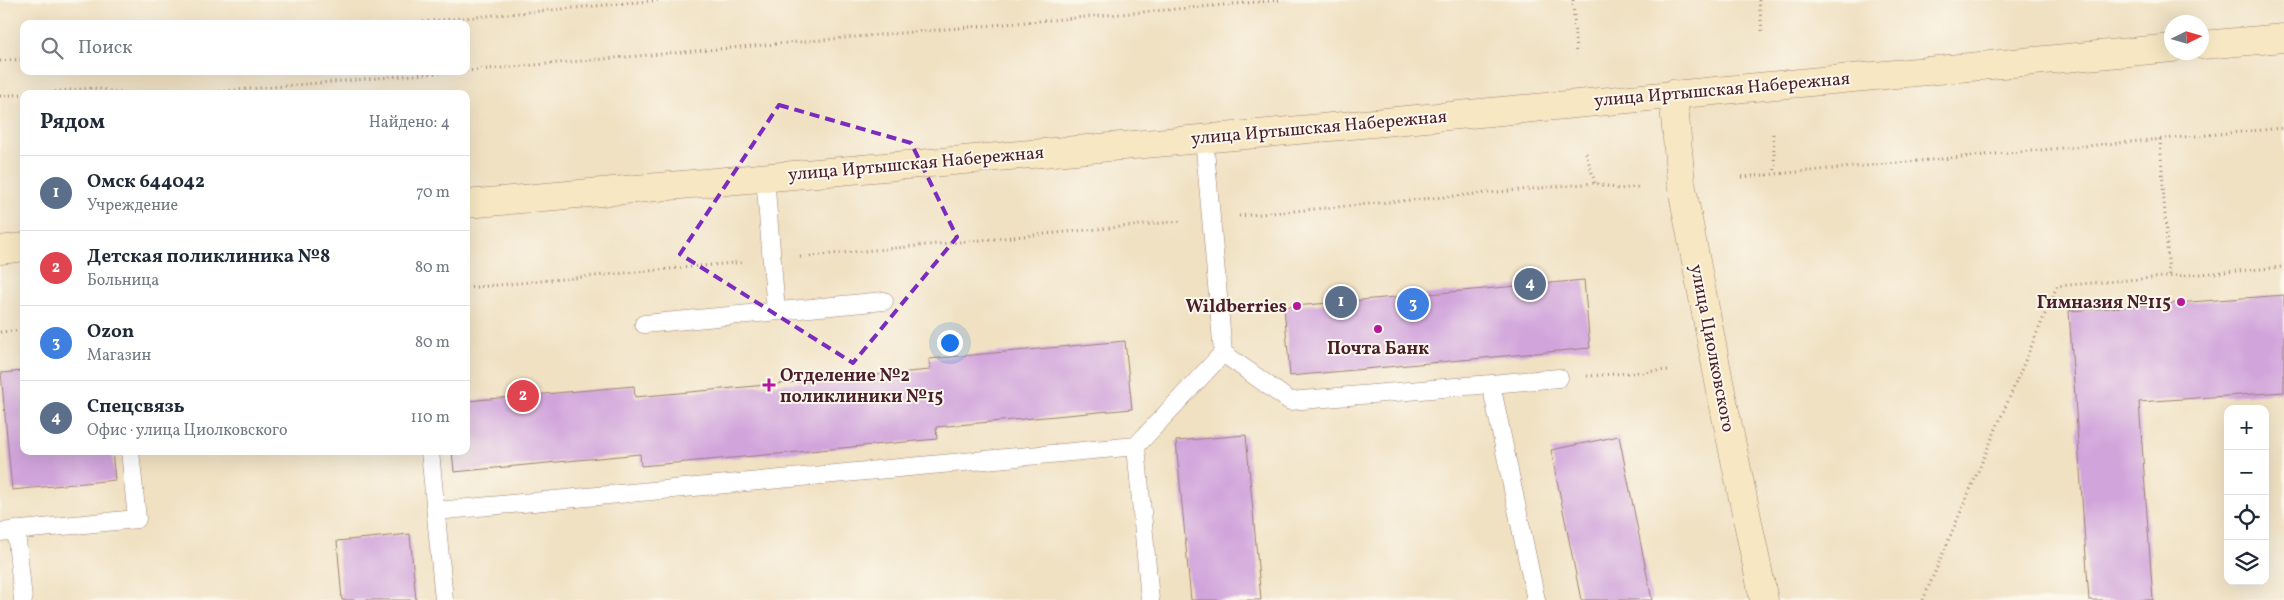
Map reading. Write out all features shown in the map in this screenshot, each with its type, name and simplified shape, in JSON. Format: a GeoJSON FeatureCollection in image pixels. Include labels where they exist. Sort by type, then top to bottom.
{"type":"FeatureCollection","features":[{"type":"Feature","properties":{"kind":"main road"},"geometry":{"type":"LineString","coordinates":[[2209,44],[2284,38]]}},
{"type":"Feature","properties":{"kind":"main road","name":"улица Иртышская Набережная"},"geometry":{"type":"LineString","coordinates":[[470,204],[2164,49]]}},
{"type":"Feature","properties":{"kind":"main road","name":"улица Циолковского"},"geometry":{"type":"LineString","coordinates":[[1673,94],[1681,183],[1722,397],[1764,600]]}},
{"type":"Feature","properties":{"kind":"main road"},"geometry":{"type":"LineString","coordinates":[[0,250],[20,248]]}},
{"type":"Feature","properties":{"kind":"lane"},"geometry":{"type":"LineString","coordinates":[[436,511],[1136,446],[1223,353],[1204,138]]}},
{"type":"Feature","properties":{"kind":"lane"},"geometry":{"type":"LineString","coordinates":[[765,177],[776,311]]}},
{"type":"Feature","properties":{"kind":"lane"},"geometry":{"type":"LineString","coordinates":[[644,324],[884,301]]}},
{"type":"Feature","properties":{"kind":"lane"},"geometry":{"type":"LineString","coordinates":[[1223,353],[1290,400],[1559,378]]}},
{"type":"Feature","properties":{"kind":"lane"},"geometry":{"type":"LineString","coordinates":[[1491,384],[1536,600]]}},
{"type":"Feature","properties":{"kind":"lane"},"geometry":{"type":"LineString","coordinates":[[1136,446],[1150,600]]}},
{"type":"Feature","properties":{"kind":"lane"},"geometry":{"type":"LineString","coordinates":[[23,600],[8,531],[137,519],[130,455]]}},
{"type":"Feature","properties":{"kind":"lane"},"geometry":{"type":"LineString","coordinates":[[430,455],[444,600]]}},
{"type":"Feature","properties":{"kind":"path"},"geometry":{"type":"LineString","coordinates":[[442,20],[661,0]]}},
{"type":"Feature","properties":{"kind":"path"},"geometry":{"type":"LineString","coordinates":[[470,71],[1280,0]]}},
{"type":"Feature","properties":{"kind":"path"},"geometry":{"type":"LineString","coordinates":[[1573,0],[1576,55]]}},
{"type":"Feature","properties":{"kind":"path"},"geometry":{"type":"LineString","coordinates":[[1759,0],[1762,31]]}},
{"type":"Feature","properties":{"kind":"path"},"geometry":{"type":"LineString","coordinates":[[0,61],[20,59]]}},
{"type":"Feature","properties":{"kind":"path"},"geometry":{"type":"LineString","coordinates":[[237,90],[414,75]]}},
{"type":"Feature","properties":{"kind":"path"},"geometry":{"type":"LineString","coordinates":[[72,90],[93,88],[106,90]]}},
{"type":"Feature","properties":{"kind":"path"},"geometry":{"type":"LineString","coordinates":[[0,96],[20,94]]}},
{"type":"Feature","properties":{"kind":"path"},"geometry":{"type":"LineString","coordinates":[[1742,176],[2284,128]]}},
{"type":"Feature","properties":{"kind":"path"},"geometry":{"type":"LineString","coordinates":[[1773,134],[1774,173]]}},
{"type":"Feature","properties":{"kind":"path"},"geometry":{"type":"LineString","coordinates":[[2160,139],[2168,276]]}},
{"type":"Feature","properties":{"kind":"path"},"geometry":{"type":"LineString","coordinates":[[1586,154],[1595,183]]}},
{"type":"Feature","properties":{"kind":"path"},"geometry":{"type":"LineString","coordinates":[[470,288],[1595,183],[1619,189],[1638,187]]}},
{"type":"Feature","properties":{"kind":"path"},"geometry":{"type":"LineString","coordinates":[[1923,600],[2057,286],[2284,266]]}},
{"type":"Feature","properties":{"kind":"path"},"geometry":{"type":"LineString","coordinates":[[0,332],[20,330]]}},
{"type":"Feature","properties":{"kind":"path"},"geometry":{"type":"LineString","coordinates":[[1559,378],[1669,370]]}},
{"type":"Feature","properties":{"kind":"highlighted area"},"geometry":{"type":"Polygon","coordinates":[[[779,105],[911,143],[957,237],[853,363],[680,254],[779,105]]]}},
{"type":"Feature","properties":{"kind":"building"},"geometry":{"type":"Polygon","coordinates":[[[1584,280],[1590,348],[1290,376],[1284,307],[1584,280]]]}},
{"type":"Feature","properties":{"kind":"building"},"geometry":{"type":"Polygon","coordinates":[[[2284,295],[2284,392],[2139,402],[2153,600],[2089,600],[2069,311],[2284,295]]]}},
{"type":"Feature","properties":{"kind":"building"},"geometry":{"type":"Polygon","coordinates":[[[1125,341],[1132,409],[936,427],[937,439],[799,452],[641,466],[640,454],[454,472],[452,455],[470,455],[470,401],[634,386],[635,397],[930,370],[929,359],[1125,341]]]}},
{"type":"Feature","properties":{"kind":"building"},"geometry":{"type":"Polygon","coordinates":[[[20,371],[20,455],[112,455],[115,480],[12,490],[1,373],[20,371]]]}},
{"type":"Feature","properties":{"kind":"building"},"geometry":{"type":"Polygon","coordinates":[[[1246,435],[1261,600],[1191,600],[1176,441],[1246,435]]]}},
{"type":"Feature","properties":{"kind":"building"},"geometry":{"type":"Polygon","coordinates":[[[1619,436],[1652,600],[1581,600],[1551,450],[1619,436]]]}},
{"type":"Feature","properties":{"kind":"building"},"geometry":{"type":"Polygon","coordinates":[[[410,534],[416,600],[342,600],[337,541],[410,534]]]}},
{"type":"Feature","properties":{"kind":"place","name":"Спецсвязь"},"geometry":{"type":"Point","coordinates":[1530,284]}},
{"type":"Feature","properties":{"kind":"place","name":"Омск 644042"},"geometry":{"type":"Point","coordinates":[1341,302]}},
{"type":"Feature","properties":{"kind":"place","name":"Гимназия №115"},"geometry":{"type":"Point","coordinates":[2181,302]}},
{"type":"Feature","properties":{"kind":"place","name":"Ozon"},"geometry":{"type":"Point","coordinates":[1413,304]}},
{"type":"Feature","properties":{"kind":"place","name":"Wildberries"},"geometry":{"type":"Point","coordinates":[1297,306]}},
{"type":"Feature","properties":{"kind":"place","name":"Почта Банк"},"geometry":{"type":"Point","coordinates":[1378,329]}},
{"type":"Feature","properties":{"kind":"place","name":"Отделение №2 поликлиники №15"},"geometry":{"type":"Point","coordinates":[769,385]}},
{"type":"Feature","properties":{"kind":"place","name":"Детская поликлиника №8"},"geometry":{"type":"Point","coordinates":[523,396]}}]}
